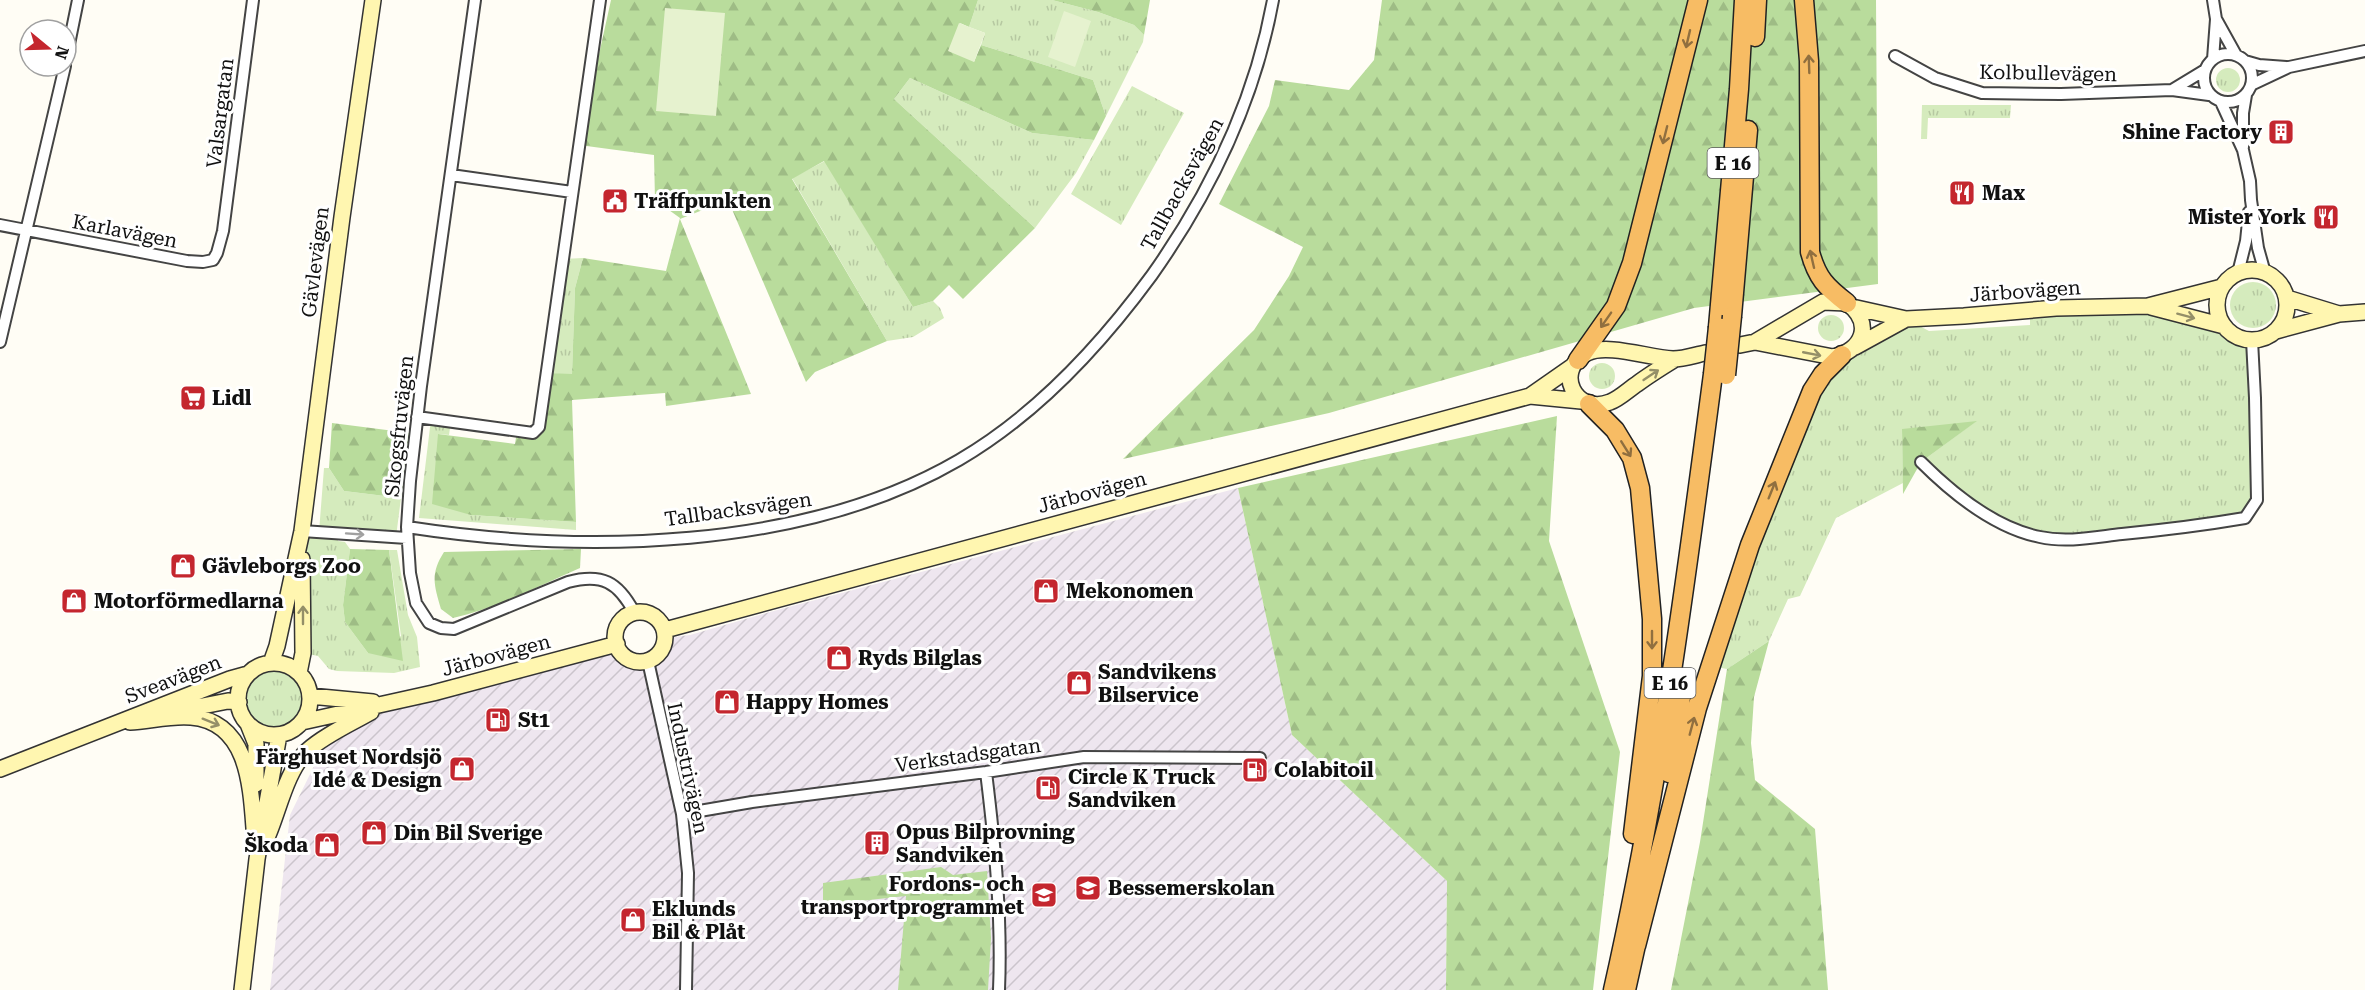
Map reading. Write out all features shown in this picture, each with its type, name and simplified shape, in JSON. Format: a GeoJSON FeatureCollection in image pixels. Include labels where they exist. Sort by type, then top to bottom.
{"type":"FeatureCollection","features":[{"type":"Feature","properties":{"kind":"highway"},"geometry":{"type":"LineString","coordinates":[[1575,363],[1616,306],[1632,263],[1698,0]]}},
{"type":"Feature","properties":{"kind":"highway","name":"E 16"},"geometry":{"type":"LineString","coordinates":[[1725,322],[1744,0]]}},
{"type":"Feature","properties":{"kind":"highway","name":"E 16"},"geometry":{"type":"LineString","coordinates":[[1626,990],[1630,945],[1667,783],[1682,691],[1752,89],[1757,0]]}},
{"type":"Feature","properties":{"kind":"highway"},"geometry":{"type":"LineString","coordinates":[[1804,0],[1809,61],[1810,252],[1815,271],[1827,287],[1850,305]]}},
{"type":"Feature","properties":{"kind":"highway"},"geometry":{"type":"LineString","coordinates":[[1630,945],[1697,708],[1750,545],[1812,391],[1823,374],[1848,351]]}},
{"type":"Feature","properties":{"kind":"highway"},"geometry":{"type":"LineString","coordinates":[[1585,402],[1615,430],[1632,458],[1640,488],[1652,619],[1652,676],[1635,818],[1630,945]]}},
{"type":"Feature","properties":{"kind":"highway","name":"E 16"},"geometry":{"type":"LineString","coordinates":[[1613,990],[1630,945]]}},
{"type":"Feature","properties":{"kind":"main road","name":"Gävlevägen"},"geometry":{"type":"LineString","coordinates":[[271,663],[277,646],[302,531],[342,217],[373,0]]}},
{"type":"Feature","properties":{"kind":"main road"},"geometry":{"type":"LineString","coordinates":[[2276,331],[2284,319],[2287,298],[2275,278],[2265,273],[2247,270],[2238,273],[2222,287],[2217,306],[2224,326],[2240,339],[2252,340],[2267,337],[2276,331],[2339,314],[2365,312]]}},
{"type":"Feature","properties":{"kind":"main road","name":"Järbovägen"},"geometry":{"type":"LineString","coordinates":[[1906,319],[1848,351],[1820,356],[1747,344],[1823,302],[1850,305],[1906,319],[2056,308],[2148,306],[2222,287]]}},
{"type":"Feature","properties":{"kind":"main road"},"geometry":{"type":"LineString","coordinates":[[2287,298],[2339,314]]}},
{"type":"Feature","properties":{"kind":"main road"},"geometry":{"type":"LineString","coordinates":[[1848,351],[1861,338],[1863,326],[1850,305]]}},
{"type":"Feature","properties":{"kind":"main road","name":"Järbovägen"},"geometry":{"type":"LineString","coordinates":[[2148,306],[2224,326]]}},
{"type":"Feature","properties":{"kind":"main road","name":"Järbovägen"},"geometry":{"type":"LineString","coordinates":[[665,630],[1530,396],[1587,353],[1601,349],[1675,359],[1705,353]]}},
{"type":"Feature","properties":{"kind":"main road","name":"Järbovägen"},"geometry":{"type":"LineString","coordinates":[[1530,396],[1609,403],[1675,359]]}},
{"type":"Feature","properties":{"kind":"main road"},"geometry":{"type":"LineString","coordinates":[[1575,363],[1571,385],[1574,394],[1585,402]]}},
{"type":"Feature","properties":{"kind":"main road","name":"Gävlevägen"},"geometry":{"type":"LineString","coordinates":[[299,673],[303,653],[302,531]]}},
{"type":"Feature","properties":{"kind":"main road"},"geometry":{"type":"LineString","coordinates":[[634,612],[653,615],[665,630],[666,639],[661,651],[648,661],[629,659],[619,651],[616,644],[615,631],[618,625],[627,615],[634,612]]}},
{"type":"Feature","properties":{"kind":"main road","name":"Järbovägen"},"geometry":{"type":"LineString","coordinates":[[302,722],[443,691],[616,644]]}},
{"type":"Feature","properties":{"kind":"main road"},"geometry":{"type":"LineString","coordinates":[[248,724],[260,732],[279,735],[290,731],[302,722],[308,711],[310,696],[308,685],[299,673],[286,665],[271,663],[257,667],[248,674],[240,688],[238,702],[240,712],[256,744],[257,860]]}},
{"type":"Feature","properties":{"kind":"main road","name":"Sveavägen"},"geometry":{"type":"LineString","coordinates":[[0,770],[112,724],[248,674]]}},
{"type":"Feature","properties":{"kind":"main road","name":"Järbovägen"},"geometry":{"type":"LineString","coordinates":[[310,696],[385,703]]}},
{"type":"Feature","properties":{"kind":"main road","name":"Sveavägen"},"geometry":{"type":"LineString","coordinates":[[112,724],[228,701],[238,702]]}},
{"type":"Feature","properties":{"kind":"main road"},"geometry":{"type":"LineString","coordinates":[[257,860],[292,771],[303,756],[320,741],[385,703]]}},
{"type":"Feature","properties":{"kind":"main road"},"geometry":{"type":"LineString","coordinates":[[112,724],[189,716],[215,723],[229,733],[236,742],[247,769],[257,860]]}},
{"type":"Feature","properties":{"kind":"main road"},"geometry":{"type":"LineString","coordinates":[[242,990],[257,860],[279,735]]}},
{"type":"Feature","properties":{"kind":"street"},"geometry":{"type":"LineString","coordinates":[[74,18],[78,0]]}},
{"type":"Feature","properties":{"kind":"street","name":"Valsargatan"},"geometry":{"type":"LineString","coordinates":[[223,231],[253,0]]}},
{"type":"Feature","properties":{"kind":"street","name":"Skogsfruvägen"},"geometry":{"type":"LineString","coordinates":[[475,0],[417,417],[407,533],[410,573],[416,603],[429,623],[441,628],[454,629],[568,582],[586,577],[601,580],[620,589],[634,612]]}},
{"type":"Feature","properties":{"kind":"street"},"geometry":{"type":"LineString","coordinates":[[417,417],[534,433],[539,428],[600,0]]}},
{"type":"Feature","properties":{"kind":"street","name":"Tallbacksvägen"},"geometry":{"type":"LineString","coordinates":[[302,531],[407,533],[576,542],[694,536],[777,525],[823,515],[904,488],[960,459],[1011,423],[1073,367],[1126,309],[1159,264],[1198,203],[1236,127],[1260,60],[1273,0]]}},
{"type":"Feature","properties":{"kind":"street"},"geometry":{"type":"LineString","coordinates":[[2213,0],[2216,19],[2213,59]]}},
{"type":"Feature","properties":{"kind":"street"},"geometry":{"type":"LineString","coordinates":[[2216,19],[2240,58],[2252,72],[2243,113],[2243,150]]}},
{"type":"Feature","properties":{"kind":"street"},"geometry":{"type":"LineString","coordinates":[[2172,90],[2205,70],[2213,59],[2224,54],[2259,65],[2289,67],[2365,51]]}},
{"type":"Feature","properties":{"kind":"street","name":"Kolbullevägen"},"geometry":{"type":"LineString","coordinates":[[1895,56],[1935,78],[1982,93],[2061,94],[2172,90],[2210,95]]}},
{"type":"Feature","properties":{"kind":"street"},"geometry":{"type":"LineString","coordinates":[[2205,70],[2204,83],[2210,95],[2221,102],[2234,102],[2248,90],[2289,67]]}},
{"type":"Feature","properties":{"kind":"street"},"geometry":{"type":"LineString","coordinates":[[0,342],[61,78]]}},
{"type":"Feature","properties":{"kind":"street"},"geometry":{"type":"LineString","coordinates":[[2221,102],[2243,150],[2250,181],[2258,248],[2265,273]]}},
{"type":"Feature","properties":{"kind":"street"},"geometry":{"type":"LineString","coordinates":[[451,175],[572,192]]}},
{"type":"Feature","properties":{"kind":"street"},"geometry":{"type":"LineString","coordinates":[[2238,273],[2246,241],[2251,200]]}},
{"type":"Feature","properties":{"kind":"street","name":"Karlavägen"},"geometry":{"type":"LineString","coordinates":[[0,225],[203,262],[213,260],[223,231]]}},
{"type":"Feature","properties":{"kind":"street"},"geometry":{"type":"LineString","coordinates":[[1921,462],[1950,491],[1984,514],[2041,538],[2071,540],[2245,518],[2257,500],[2252,340]]}},
{"type":"Feature","properties":{"kind":"street","name":"Industrivägen"},"geometry":{"type":"LineString","coordinates":[[648,661],[682,813],[688,873],[686,990]]}},
{"type":"Feature","properties":{"kind":"street","name":"Verkstadsgatan"},"geometry":{"type":"LineString","coordinates":[[682,813],[762,800],[986,772],[1084,757],[1260,758]]}},
{"type":"Feature","properties":{"kind":"street"},"geometry":{"type":"LineString","coordinates":[[986,772],[1000,920],[999,990]]}},
{"type":"Feature","properties":{"kind":"shaded area"},"geometry":{"type":"Polygon","coordinates":[[[1238,488],[1292,735],[1447,881],[1446,990],[270,990],[290,815],[315,764],[314,758],[308,751],[385,703],[619,651],[629,659],[640,662],[657,656],[666,638],[690,635],[1238,488]]]}},
{"type":"Feature","properties":{"kind":"green space"},"geometry":{"type":"Polygon","coordinates":[[[611,0],[978,0],[969,27],[960,23],[974,62],[981,45],[1093,80],[1106,116],[1094,140],[1032,133],[910,78],[894,99],[1035,228],[963,299],[949,285],[933,301],[913,307],[824,161],[792,179],[887,341],[815,372],[806,382],[728,200],[680,219],[751,394],[666,406],[665,393],[572,400],[576,522],[471,515],[432,504],[438,434],[515,444],[517,431],[533,433],[547,373],[572,374],[575,288],[583,258],[666,271],[680,218],[655,200],[654,155],[579,145],[611,0]]]}},
{"type":"Feature","properties":{"kind":"green space"},"geometry":{"type":"Polygon","coordinates":[[[978,0],[1052,0],[1098,12],[1134,25],[1144,35],[1143,42],[1106,116],[1093,80],[981,45],[985,33],[969,27],[978,0]]]}},
{"type":"Feature","properties":{"kind":"green space"},"geometry":{"type":"Polygon","coordinates":[[[1052,0],[1150,0],[1144,35],[1134,25],[1098,12],[1052,0]]]}},
{"type":"Feature","properties":{"kind":"green space"},"geometry":{"type":"Polygon","coordinates":[[[1382,0],[1876,0],[1878,284],[1694,308],[1329,413],[1123,459],[1254,330],[1289,276],[1303,247],[1219,204],[1269,106],[1275,80],[1349,90],[1374,60],[1382,0]]]}},
{"type":"Feature","properties":{"kind":"green space"},"geometry":{"type":"Polygon","coordinates":[[[665,8],[725,13],[716,116],[656,111],[665,8]]]}},
{"type":"Feature","properties":{"kind":"green space"},"geometry":{"type":"Polygon","coordinates":[[[1064,11],[1091,21],[1075,67],[1048,57],[1064,11]]]}},
{"type":"Feature","properties":{"kind":"green space"},"geometry":{"type":"Polygon","coordinates":[[[959,23],[985,33],[974,62],[948,51],[959,23]]]}},
{"type":"Feature","properties":{"kind":"green space"},"geometry":{"type":"Polygon","coordinates":[[[2228,68],[2233,69],[2239,75],[2239,85],[2233,91],[2228,92],[2223,91],[2217,85],[2216,80],[2217,75],[2223,69],[2228,68]]]}},
{"type":"Feature","properties":{"kind":"green space"},"geometry":{"type":"Polygon","coordinates":[[[910,78],[1032,133],[1094,140],[1076,173],[1035,228],[894,99],[910,78]]]}},
{"type":"Feature","properties":{"kind":"green space"},"geometry":{"type":"Polygon","coordinates":[[[1132,86],[1184,113],[1121,225],[1071,194],[1132,86]]]}},
{"type":"Feature","properties":{"kind":"green space"},"geometry":{"type":"Polygon","coordinates":[[[1922,105],[2011,105],[2010,118],[1928,118],[1927,139],[1921,139],[1922,105]]]}},
{"type":"Feature","properties":{"kind":"green space"},"geometry":{"type":"Polygon","coordinates":[[[825,161],[913,307],[933,301],[940,308],[944,318],[913,337],[887,341],[792,178],[825,161]]]}},
{"type":"Feature","properties":{"kind":"green space"},"geometry":{"type":"Polygon","coordinates":[[[583,258],[575,288],[572,375],[547,373],[563,259],[583,258]]]}},
{"type":"Feature","properties":{"kind":"green space"},"geometry":{"type":"Polygon","coordinates":[[[2253,282],[2269,289],[2276,305],[2269,321],[2253,328],[2237,321],[2230,305],[2237,289],[2253,282]]]}},
{"type":"Feature","properties":{"kind":"green space"},"geometry":{"type":"Polygon","coordinates":[[[2148,306],[2224,326],[2237,336],[2252,340],[2257,500],[2245,518],[2056,539],[1984,514],[1921,462],[1975,422],[1902,430],[1903,483],[1836,518],[1800,596],[1788,599],[1769,641],[1727,669],[1711,666],[1823,374],[1906,319],[1929,331],[2030,325],[2030,310],[2148,306]]]}},
{"type":"Feature","properties":{"kind":"green space"},"geometry":{"type":"Polygon","coordinates":[[[1831,315],[1840,319],[1844,328],[1840,337],[1831,341],[1822,337],[1818,328],[1822,319],[1831,315]]]}},
{"type":"Feature","properties":{"kind":"green space"},"geometry":{"type":"Polygon","coordinates":[[[1602,363],[1611,367],[1615,376],[1611,385],[1602,389],[1593,385],[1589,376],[1593,367],[1602,363]]]}},
{"type":"Feature","properties":{"kind":"green space"},"geometry":{"type":"Polygon","coordinates":[[[1557,416],[1549,541],[1620,752],[1593,990],[1446,990],[1447,881],[1292,735],[1238,488],[1557,416]]]}},
{"type":"Feature","properties":{"kind":"green space"},"geometry":{"type":"Polygon","coordinates":[[[431,419],[451,421],[449,435],[439,434],[471,515],[576,522],[576,530],[419,518],[431,419]]]}},
{"type":"Feature","properties":{"kind":"green space"},"geometry":{"type":"Polygon","coordinates":[[[1977,421],[1921,462],[1903,494],[1902,429],[1977,421]]]}},
{"type":"Feature","properties":{"kind":"green space"},"geometry":{"type":"Polygon","coordinates":[[[332,423],[410,433],[401,498],[344,491],[329,468],[332,423]]]}},
{"type":"Feature","properties":{"kind":"green space"},"geometry":{"type":"Polygon","coordinates":[[[324,468],[329,468],[344,491],[401,498],[396,537],[339,534],[338,541],[345,542],[350,549],[343,605],[345,622],[368,653],[401,636],[389,550],[397,550],[408,615],[417,637],[420,667],[394,673],[337,671],[329,669],[318,656],[303,653],[302,531],[319,532],[324,468]]]}},
{"type":"Feature","properties":{"kind":"green space"},"geometry":{"type":"Polygon","coordinates":[[[350,549],[389,550],[403,661],[368,653],[345,622],[343,605],[350,549]]]}},
{"type":"Feature","properties":{"kind":"green space"},"geometry":{"type":"Polygon","coordinates":[[[581,549],[580,568],[518,596],[453,618],[441,609],[435,573],[444,552],[581,549]]]}},
{"type":"Feature","properties":{"kind":"green space"},"geometry":{"type":"Polygon","coordinates":[[[1769,641],[1754,697],[1751,743],[1755,780],[1815,829],[1828,990],[1671,990],[1700,842],[1727,669],[1769,641]]]}},
{"type":"Feature","properties":{"kind":"green space"},"geometry":{"type":"Polygon","coordinates":[[[274,663],[294,669],[304,679],[310,699],[304,719],[294,729],[274,735],[254,729],[244,719],[238,699],[244,679],[254,669],[274,663]]]}},
{"type":"Feature","properties":{"kind":"green space"},"geometry":{"type":"Polygon","coordinates":[[[941,867],[953,875],[987,871],[991,938],[988,990],[898,990],[906,896],[823,905],[823,883],[941,867]]]}},
{"type":"Feature","properties":{"kind":"place","name":"Shine Factory"},"geometry":{"type":"Point","coordinates":[2281,132]}},
{"type":"Feature","properties":{"kind":"place","name":"Max"},"geometry":{"type":"Point","coordinates":[1962,193]}},
{"type":"Feature","properties":{"kind":"place","name":"Träffpunkten"},"geometry":{"type":"Point","coordinates":[615,201]}},
{"type":"Feature","properties":{"kind":"place","name":"Mister York"},"geometry":{"type":"Point","coordinates":[2326,217]}},
{"type":"Feature","properties":{"kind":"place","name":"Lidl"},"geometry":{"type":"Point","coordinates":[193,398]}},
{"type":"Feature","properties":{"kind":"place","name":"Gävleborgs Zoo"},"geometry":{"type":"Point","coordinates":[183,566]}},
{"type":"Feature","properties":{"kind":"place","name":"Mekonomen"},"geometry":{"type":"Point","coordinates":[1046,591]}},
{"type":"Feature","properties":{"kind":"place","name":"Motorförmedlarna"},"geometry":{"type":"Point","coordinates":[74,601]}},
{"type":"Feature","properties":{"kind":"place","name":"Ryds Bilglas"},"geometry":{"type":"Point","coordinates":[839,658]}},
{"type":"Feature","properties":{"kind":"place","name":"Sandvikens Bilservice"},"geometry":{"type":"Point","coordinates":[1079,683]}},
{"type":"Feature","properties":{"kind":"place","name":"Happy Homes"},"geometry":{"type":"Point","coordinates":[727,702]}},
{"type":"Feature","properties":{"kind":"place","name":"St1"},"geometry":{"type":"Point","coordinates":[498,720]}},
{"type":"Feature","properties":{"kind":"place","name":"Färghuset Nordsjö Idé & Design"},"geometry":{"type":"Point","coordinates":[462,769]}},
{"type":"Feature","properties":{"kind":"place","name":"Colabitoil"},"geometry":{"type":"Point","coordinates":[1255,770]}},
{"type":"Feature","properties":{"kind":"place","name":"Circle K Truck Sandviken"},"geometry":{"type":"Point","coordinates":[1048,788]}},
{"type":"Feature","properties":{"kind":"place","name":"Din Bil Sverige"},"geometry":{"type":"Point","coordinates":[374,833]}},
{"type":"Feature","properties":{"kind":"place","name":"Opus Bilprovning Sandviken"},"geometry":{"type":"Point","coordinates":[877,843]}},
{"type":"Feature","properties":{"kind":"place","name":"Škoda"},"geometry":{"type":"Point","coordinates":[327,845]}},
{"type":"Feature","properties":{"kind":"place","name":"Bessemerskolan"},"geometry":{"type":"Point","coordinates":[1088,888]}},
{"type":"Feature","properties":{"kind":"place","name":"Fordons- och transportprogrammet"},"geometry":{"type":"Point","coordinates":[1044,895]}},
{"type":"Feature","properties":{"kind":"place","name":"Eklunds Bil & Plåt"},"geometry":{"type":"Point","coordinates":[633,920]}}]}
